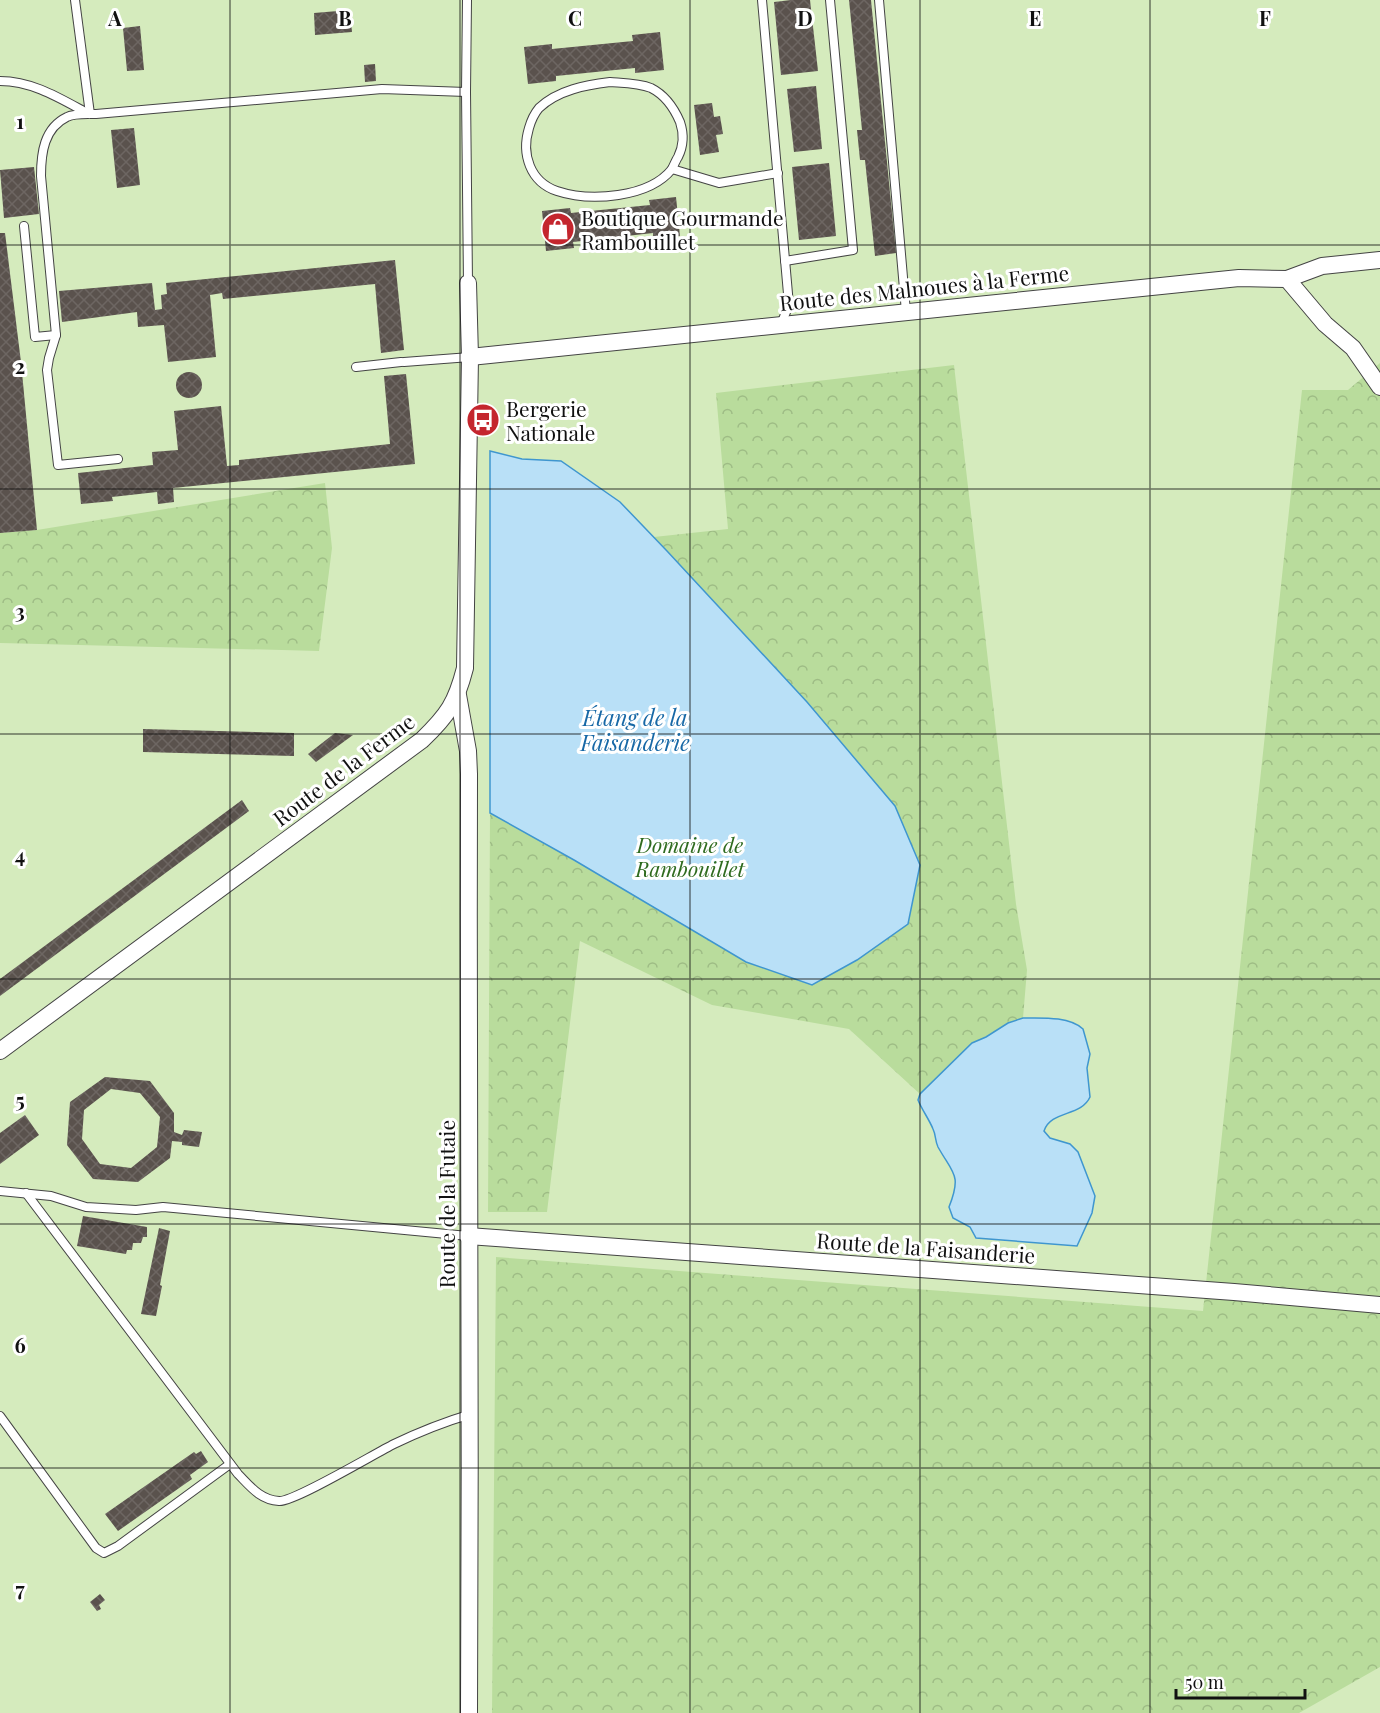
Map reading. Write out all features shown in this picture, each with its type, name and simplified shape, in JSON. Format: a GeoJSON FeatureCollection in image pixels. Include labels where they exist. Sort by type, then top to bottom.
{"type":"FeatureCollection","features":[{"type":"Feature","properties":{"kind":"street","name":"Route des Malnoues à la Ferme"},"geometry":{"type":"LineString","coordinates":[[470,357],[1239,278],[1287,279],[1322,266],[1380,260]]}},
{"type":"Feature","properties":{"kind":"street"},"geometry":{"type":"LineString","coordinates":[[1287,279],[1325,324],[1353,348],[1380,387]]}},
{"type":"Feature","properties":{"kind":"street","name":"Route de la Ferme"},"geometry":{"type":"LineString","coordinates":[[0,1051],[422,740],[441,722],[458,695],[465,668],[470,357],[468,283]]}},
{"type":"Feature","properties":{"kind":"street","name":"Route de la Futaie"},"geometry":{"type":"LineString","coordinates":[[458,695],[468,751],[469,774],[468,1236],[471,1414],[469,1713]]}},
{"type":"Feature","properties":{"kind":"street","name":"Route de la Faisanderie"},"geometry":{"type":"LineString","coordinates":[[468,1236],[1224,1291],[1380,1305]]}},
{"type":"Feature","properties":{"kind":"lane"},"geometry":{"type":"LineString","coordinates":[[75,0],[90,114]]}},
{"type":"Feature","properties":{"kind":"lane"},"geometry":{"type":"LineString","coordinates":[[467,0],[468,283]]}},
{"type":"Feature","properties":{"kind":"lane"},"geometry":{"type":"LineString","coordinates":[[762,0],[789,305],[781,324]]}},
{"type":"Feature","properties":{"kind":"lane"},"geometry":{"type":"LineString","coordinates":[[785,261],[853,250],[830,0]]}},
{"type":"Feature","properties":{"kind":"lane"},"geometry":{"type":"LineString","coordinates":[[879,0],[906,312]]}},
{"type":"Feature","properties":{"kind":"lane"},"geometry":{"type":"LineString","coordinates":[[0,81],[31,86],[90,114]]}},
{"type":"Feature","properties":{"kind":"lane"},"geometry":{"type":"LineString","coordinates":[[610,82],[649,87],[663,96],[675,111],[682,129],[683,147],[672,169],[655,183],[636,191],[614,196],[560,192],[546,187],[532,173],[526,158],[526,137],[532,118],[539,108],[554,97],[573,89],[610,82]]}},
{"type":"Feature","properties":{"kind":"lane"},"geometry":{"type":"LineString","coordinates":[[118,459],[58,465],[47,370],[56,335],[41,176],[42,153],[50,130],[68,116],[382,89],[466,92]]}},
{"type":"Feature","properties":{"kind":"lane"},"geometry":{"type":"LineString","coordinates":[[672,169],[719,183],[778,172]]}},
{"type":"Feature","properties":{"kind":"lane"},"geometry":{"type":"LineString","coordinates":[[24,226],[35,337],[56,335]]}},
{"type":"Feature","properties":{"kind":"lane"},"geometry":{"type":"LineString","coordinates":[[356,367],[470,357]]}},
{"type":"Feature","properties":{"kind":"lane"},"geometry":{"type":"LineString","coordinates":[[0,1191],[51,1196],[86,1207],[136,1210],[163,1208],[468,1236]]}},
{"type":"Feature","properties":{"kind":"lane"},"geometry":{"type":"LineString","coordinates":[[26,1193],[231,1464],[254,1491],[265,1499],[281,1502],[299,1495],[395,1444],[445,1422],[471,1414]]}},
{"type":"Feature","properties":{"kind":"lane"},"geometry":{"type":"LineString","coordinates":[[0,1416],[96,1548],[104,1553],[118,1546],[231,1464]]}},
{"type":"Feature","properties":{"kind":"green space","name":"Domaine de Rambouillet"},"geometry":{"type":"Polygon","coordinates":[[[0,0],[1380,0],[1380,1713],[0,1713],[0,0]]]}},
{"type":"Feature","properties":{"kind":"green space"},"geometry":{"type":"Polygon","coordinates":[[[1380,363],[1380,1667],[1299,1713],[492,1713],[496,1257],[1203,1311],[1302,390],[1348,390],[1380,363]]]}},
{"type":"Feature","properties":{"kind":"green space"},"geometry":{"type":"Polygon","coordinates":[[[954,365],[1016,904],[1027,970],[1023,1018],[1008,1023],[972,1043],[920,1094],[849,1029],[712,1005],[580,941],[547,1212],[488,1212],[490,813],[746,962],[812,985],[857,960],[908,924],[895,806],[807,702],[654,537],[728,529],[716,393],[954,365]]]}},
{"type":"Feature","properties":{"kind":"green space"},"geometry":{"type":"Polygon","coordinates":[[[325,483],[332,548],[319,651],[0,643],[0,533],[37,530],[325,483]]]}},
{"type":"Feature","properties":{"kind":"water","name":"Étang de la Faisanderie"},"geometry":{"type":"Polygon","coordinates":[[[490,451],[522,459],[561,461],[620,502],[807,702],[895,806],[920,865],[908,924],[857,960],[812,985],[746,962],[490,813],[490,451]]]}},
{"type":"Feature","properties":{"kind":"water"},"geometry":{"type":"Polygon","coordinates":[[[1023,1018],[1054,1019],[1077,1025],[1083,1029],[1090,1054],[1087,1068],[1090,1097],[1080,1108],[1053,1120],[1044,1131],[1050,1138],[1070,1144],[1078,1152],[1095,1196],[1092,1213],[1077,1246],[976,1238],[970,1227],[953,1218],[949,1207],[955,1188],[954,1175],[938,1147],[933,1129],[918,1100],[920,1094],[972,1043],[1008,1023],[1023,1018]]]}},
{"type":"Feature","properties":{"kind":"building"},"geometry":{"type":"Polygon","coordinates":[[[810,0],[818,71],[781,75],[774,2],[810,0]]]}},
{"type":"Feature","properties":{"kind":"building"},"geometry":{"type":"Polygon","coordinates":[[[849,0],[871,0],[896,253],[875,256],[865,160],[860,160],[857,130],[862,130],[849,0]]]}},
{"type":"Feature","properties":{"kind":"building"},"geometry":{"type":"Polygon","coordinates":[[[350,10],[352,32],[315,35],[314,13],[350,10]]]}},
{"type":"Feature","properties":{"kind":"building"},"geometry":{"type":"Polygon","coordinates":[[[140,26],[144,70],[127,71],[123,28],[140,26]]]}},
{"type":"Feature","properties":{"kind":"building"},"geometry":{"type":"Polygon","coordinates":[[[660,32],[664,70],[635,73],[635,68],[556,76],[556,81],[528,84],[524,47],[552,44],[552,49],[633,41],[632,35],[660,32]]]}},
{"type":"Feature","properties":{"kind":"building"},"geometry":{"type":"Polygon","coordinates":[[[375,64],[376,81],[365,82],[364,65],[375,64]]]}},
{"type":"Feature","properties":{"kind":"building"},"geometry":{"type":"Polygon","coordinates":[[[816,86],[822,149],[794,152],[787,89],[816,86]]]}},
{"type":"Feature","properties":{"kind":"building"},"geometry":{"type":"Polygon","coordinates":[[[712,103],[714,117],[720,116],[723,134],[716,135],[719,152],[700,155],[694,105],[712,103]]]}},
{"type":"Feature","properties":{"kind":"building"},"geometry":{"type":"Polygon","coordinates":[[[134,128],[140,185],[117,188],[111,130],[134,128]]]}},
{"type":"Feature","properties":{"kind":"building"},"geometry":{"type":"Polygon","coordinates":[[[829,163],[836,236],[799,240],[792,167],[829,163]]]}},
{"type":"Feature","properties":{"kind":"building"},"geometry":{"type":"Polygon","coordinates":[[[34,167],[39,214],[4,218],[0,170],[34,167]]]}},
{"type":"Feature","properties":{"kind":"building"},"geometry":{"type":"Polygon","coordinates":[[[676,197],[680,236],[653,239],[653,233],[573,242],[574,248],[546,251],[542,211],[570,208],[571,213],[650,205],[649,200],[676,197]]]}},
{"type":"Feature","properties":{"kind":"building"},"geometry":{"type":"Polygon","coordinates":[[[0,233],[5,233],[21,362],[37,530],[0,533],[0,233]]]}},
{"type":"Feature","properties":{"kind":"building"},"geometry":{"type":"Polygon","coordinates":[[[395,260],[404,350],[381,353],[375,284],[223,299],[222,293],[210,295],[216,357],[168,362],[164,325],[138,327],[137,312],[62,322],[59,291],[152,283],[155,310],[162,309],[161,295],[167,294],[166,283],[395,260]]]}},
{"type":"Feature","properties":{"kind":"building"},"geometry":{"type":"Polygon","coordinates":[[[189,372],[198,376],[202,385],[198,394],[189,398],[180,394],[176,385],[180,376],[189,372]]]}},
{"type":"Feature","properties":{"kind":"building"},"geometry":{"type":"Polygon","coordinates":[[[406,374],[415,464],[173,488],[174,502],[158,504],[157,492],[112,497],[113,501],[81,504],[78,473],[153,465],[152,452],[178,450],[174,411],[221,406],[227,466],[239,465],[239,460],[390,444],[384,376],[406,374]]]}},
{"type":"Feature","properties":{"kind":"building"},"geometry":{"type":"Polygon","coordinates":[[[143,729],[294,733],[294,756],[143,752],[143,729]]]}},
{"type":"Feature","properties":{"kind":"building"},"geometry":{"type":"Polygon","coordinates":[[[335,733],[353,735],[316,762],[308,754],[335,733]]]}},
{"type":"Feature","properties":{"kind":"building"},"geometry":{"type":"Polygon","coordinates":[[[242,800],[249,811],[0,996],[0,979],[242,800]]]}},
{"type":"Feature","properties":{"kind":"building"},"geometry":{"type":"Polygon","coordinates":[[[105,1077],[150,1081],[174,1113],[174,1132],[182,1135],[184,1130],[202,1132],[199,1147],[172,1141],[170,1158],[138,1182],[93,1179],[67,1145],[70,1102],[105,1077]],[[111,1089],[84,1110],[82,1139],[100,1164],[131,1168],[157,1147],[160,1117],[140,1093],[111,1089]]]}},
{"type":"Feature","properties":{"kind":"building"},"geometry":{"type":"Polygon","coordinates":[[[25,1115],[39,1135],[0,1164],[0,1133],[25,1115]]]}},
{"type":"Feature","properties":{"kind":"building"},"geometry":{"type":"Polygon","coordinates":[[[83,1216],[147,1227],[147,1237],[143,1237],[141,1243],[133,1243],[132,1250],[127,1250],[126,1254],[77,1246],[83,1216]]]}},
{"type":"Feature","properties":{"kind":"building"},"geometry":{"type":"Polygon","coordinates":[[[159,1228],[170,1231],[156,1316],[141,1314],[159,1228]]]}},
{"type":"Feature","properties":{"kind":"building"},"geometry":{"type":"Polygon","coordinates":[[[201,1451],[208,1462],[190,1475],[192,1479],[118,1531],[105,1514],[194,1452],[196,1454],[201,1451]]]}},
{"type":"Feature","properties":{"kind":"building"},"geometry":{"type":"Polygon","coordinates":[[[100,1594],[105,1600],[99,1605],[101,1609],[97,1611],[90,1602],[100,1594]]]}},
{"type":"Feature","properties":{"kind":"place","name":"Boutique Gourmande Rambouillet"},"geometry":{"type":"Point","coordinates":[558,229]}},
{"type":"Feature","properties":{"kind":"place","name":"Bergerie Nationale"},"geometry":{"type":"Point","coordinates":[483,420]}}]}
